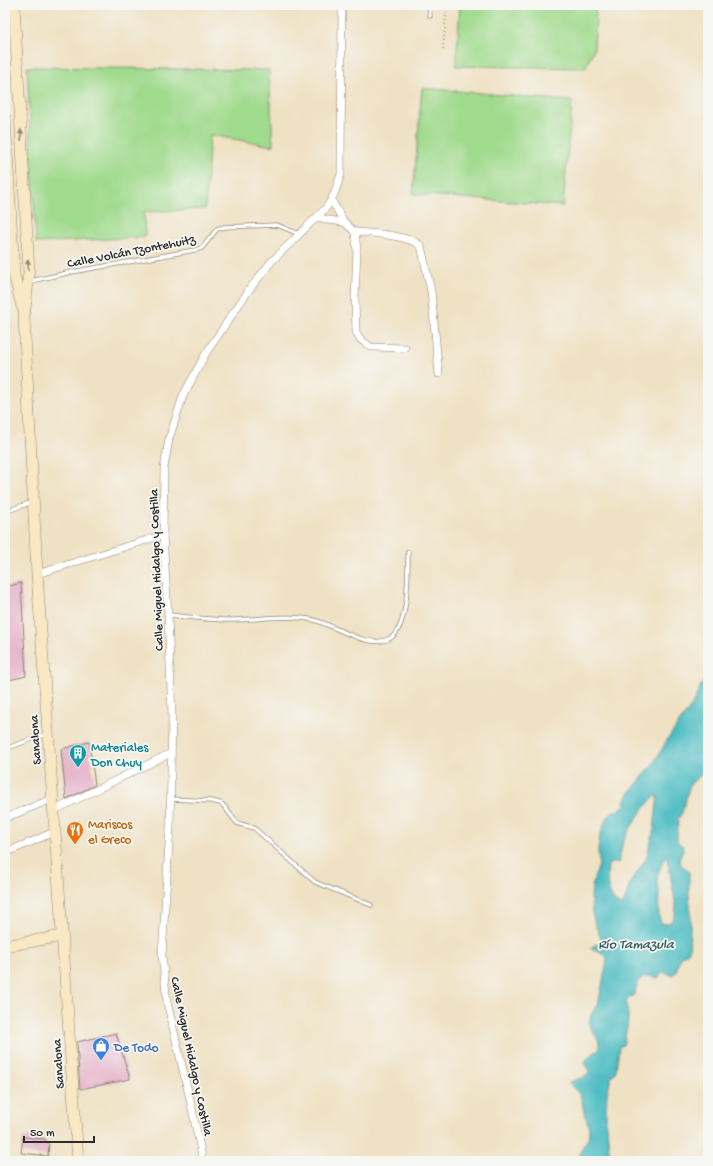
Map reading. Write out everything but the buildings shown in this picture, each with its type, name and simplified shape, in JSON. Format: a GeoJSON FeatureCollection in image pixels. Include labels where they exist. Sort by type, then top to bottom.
{"type":"FeatureCollection","features":[{"type":"Feature","properties":{"kind":"main road"},"geometry":{"type":"LineString","coordinates":[[14,5],[29,273],[24,317]]}},
{"type":"Feature","properties":{"kind":"main road"},"geometry":{"type":"LineString","coordinates":[[5,118],[14,274],[24,317]]}},
{"type":"Feature","properties":{"kind":"main road"},"geometry":{"type":"LineString","coordinates":[[9,183],[23,182]]}},
{"type":"Feature","properties":{"kind":"main road","name":"Sanalona"},"geometry":{"type":"LineString","coordinates":[[24,317],[33,502],[47,734],[78,1161]]}},
{"type":"Feature","properties":{"kind":"main road"},"geometry":{"type":"LineString","coordinates":[[5,946],[62,936]]}},
{"type":"Feature","properties":{"kind":"street","name":"Calle Miguel Hidalgo y Costilla"},"geometry":{"type":"LineString","coordinates":[[203,1161],[167,1002],[162,955],[171,799],[171,680],[163,535],[164,468],[169,439],[183,396],[206,353],[233,312],[271,262],[318,217],[332,201],[341,174],[342,5]]}},
{"type":"Feature","properties":{"kind":"street"},"geometry":{"type":"LineString","coordinates":[[332,201],[344,222],[355,232],[415,240],[421,246],[431,291],[439,374]]}},
{"type":"Feature","properties":{"kind":"street"},"geometry":{"type":"LineString","coordinates":[[318,217],[344,222]]}},
{"type":"Feature","properties":{"kind":"street"},"geometry":{"type":"LineString","coordinates":[[355,232],[357,250],[355,298],[356,332],[361,340],[371,347],[405,348]]}},
{"type":"Feature","properties":{"kind":"street"},"geometry":{"type":"LineString","coordinates":[[37,574],[163,535]]}},
{"type":"Feature","properties":{"kind":"street"},"geometry":{"type":"LineString","coordinates":[[5,818],[52,805],[171,752]]}},
{"type":"Feature","properties":{"kind":"street"},"geometry":{"type":"LineString","coordinates":[[5,853],[54,832]]}},
{"type":"Feature","properties":{"kind":"lane"},"geometry":{"type":"LineString","coordinates":[[429,5],[430,16]]}},
{"type":"Feature","properties":{"kind":"lane","name":"Calle Volcán Tzontehuitz"},"geometry":{"type":"LineString","coordinates":[[28,282],[72,272],[195,250],[202,248],[217,229],[224,227],[277,226],[299,234]]}},
{"type":"Feature","properties":{"kind":"lane"},"geometry":{"type":"LineString","coordinates":[[5,512],[33,502]]}},
{"type":"Feature","properties":{"kind":"lane"},"geometry":{"type":"LineString","coordinates":[[168,615],[228,620],[280,617],[297,618],[314,620],[328,624],[367,640],[386,640],[397,631],[402,618],[407,586],[408,552]]}},
{"type":"Feature","properties":{"kind":"lane"},"geometry":{"type":"LineString","coordinates":[[5,748],[47,734]]}},
{"type":"Feature","properties":{"kind":"lane"},"geometry":{"type":"LineString","coordinates":[[171,799],[211,801],[223,805],[237,822],[254,828],[315,882],[371,905]]}},
{"type":"Feature","properties":{"kind":"path"},"geometry":{"type":"LineString","coordinates":[[443,50],[447,5]]}},
{"type":"Feature","properties":{"kind":"green space"},"geometry":{"type":"Polygon","coordinates":[[[460,5],[594,5],[596,15],[594,49],[585,68],[456,66],[460,5]]]}},
{"type":"Feature","properties":{"kind":"green space"},"geometry":{"type":"Polygon","coordinates":[[[27,67],[269,70],[273,146],[210,135],[205,209],[144,212],[145,237],[36,243],[27,67]]]}},
{"type":"Feature","properties":{"kind":"green space"},"geometry":{"type":"Polygon","coordinates":[[[422,88],[572,101],[563,206],[413,194],[422,88]]]}},
{"type":"Feature","properties":{"kind":"water","name":"Río Tamazula"},"geometry":{"type":"Polygon","coordinates":[[[708,674],[708,759],[704,763],[705,772],[690,784],[682,813],[678,819],[677,842],[683,846],[679,860],[680,864],[689,871],[689,896],[691,912],[689,951],[680,957],[676,972],[673,975],[662,972],[658,978],[650,976],[642,977],[633,996],[626,1002],[628,1022],[624,1042],[623,1045],[619,1047],[616,1070],[612,1075],[607,1093],[606,1116],[610,1161],[586,1161],[580,1155],[580,1152],[589,1136],[588,1126],[580,1096],[569,1082],[585,1076],[589,1072],[584,1062],[592,1054],[599,1050],[598,1040],[589,1026],[591,1014],[598,1005],[607,961],[604,954],[590,948],[601,943],[602,940],[594,921],[591,907],[591,893],[599,863],[598,846],[600,835],[604,824],[610,815],[613,811],[617,811],[624,806],[628,795],[653,764],[669,737],[693,704],[699,689],[708,674]],[[658,795],[654,797],[643,809],[628,833],[622,845],[618,863],[611,863],[608,865],[608,888],[615,902],[620,905],[624,903],[630,883],[646,859],[654,829],[658,795]],[[667,857],[660,867],[657,882],[659,890],[659,913],[662,924],[673,919],[676,906],[667,857]]]}},
{"type":"Feature","properties":{"kind":"place","name":"Materiales Don Chuy"},"geometry":{"type":"Point","coordinates":[78,768]}},
{"type":"Feature","properties":{"kind":"place","name":"Mariscos el Greco"},"geometry":{"type":"Point","coordinates":[75,845]}},
{"type":"Feature","properties":{"kind":"place","name":"De Todo"},"geometry":{"type":"Point","coordinates":[101,1061]}}]}
